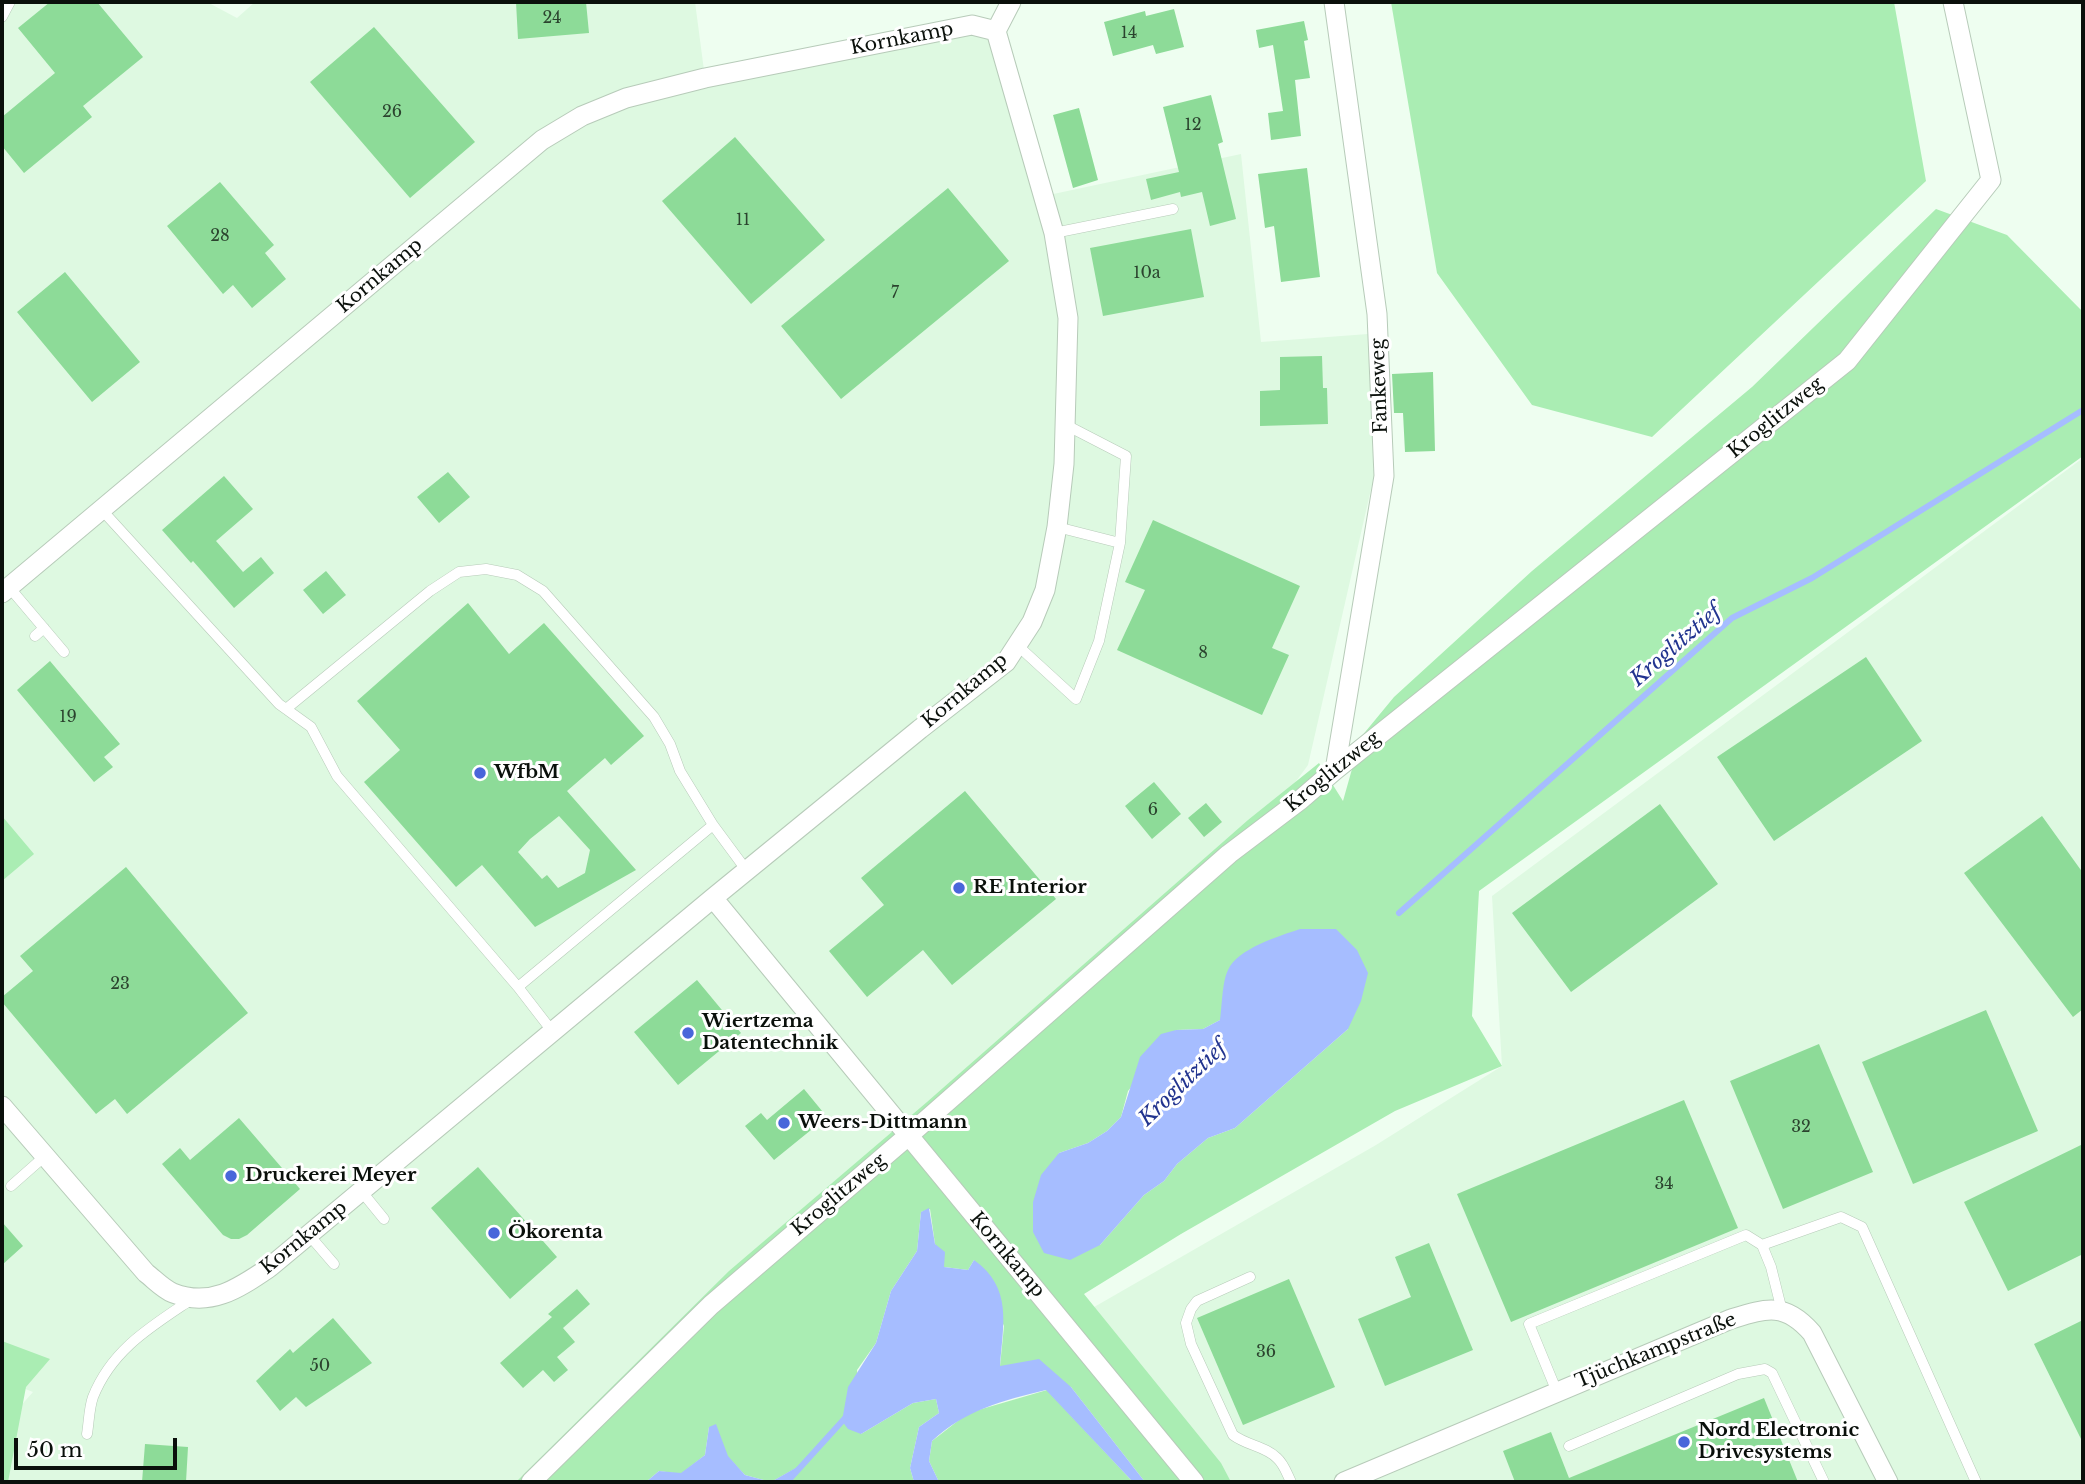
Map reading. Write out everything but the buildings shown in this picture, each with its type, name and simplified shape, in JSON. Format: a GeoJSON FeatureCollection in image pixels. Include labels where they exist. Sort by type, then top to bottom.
{"type":"FeatureCollection","features":[{"type":"Feature","properties":{"kind":"street"},"geometry":{"type":"LineString","coordinates":[[996,31],[1011,2]]}},
{"type":"Feature","properties":{"kind":"street","name":"Fankeweg"},"geometry":{"type":"LineString","coordinates":[[1334,2],[1377,314],[1384,476],[1335,770]]}},
{"type":"Feature","properties":{"kind":"street","name":"Kroglitzweg"},"geometry":{"type":"LineString","coordinates":[[531,1482],[711,1305],[1229,854],[1299,801],[1847,361],[1992,180],[1953,2]]}},
{"type":"Feature","properties":{"kind":"street","name":"Kornkamp"},"geometry":{"type":"LineString","coordinates":[[2,1106],[146,1273],[170,1293],[192,1298],[219,1298],[270,1267],[713,898],[1006,662],[1032,622],[1045,590],[1056,527],[1066,425],[1068,318],[1054,233],[996,31],[972,25],[705,78],[626,98],[582,116],[542,140],[102,509],[6,585]]}},
{"type":"Feature","properties":{"kind":"street","name":"Kornkamp"},"geometry":{"type":"LineString","coordinates":[[713,898],[1194,1482]]}},
{"type":"Feature","properties":{"kind":"street","name":"Tjüchkampstraße"},"geometry":{"type":"LineString","coordinates":[[1354,1480],[1731,1319],[1758,1311],[1782,1311]]}},
{"type":"Feature","properties":{"kind":"street"},"geometry":{"type":"LineString","coordinates":[[1782,1311],[1799,1318],[1812,1333],[1888,1482]]}},
{"type":"Feature","properties":{"kind":"lane"},"geometry":{"type":"LineString","coordinates":[[2,17],[10,2]]}},
{"type":"Feature","properties":{"kind":"lane"},"geometry":{"type":"LineString","coordinates":[[1054,233],[1173,209]]}},
{"type":"Feature","properties":{"kind":"lane"},"geometry":{"type":"LineString","coordinates":[[1017,645],[1076,699],[1099,641],[1120,543],[1126,456],[1066,425]]}},
{"type":"Feature","properties":{"kind":"lane"},"geometry":{"type":"LineString","coordinates":[[102,509],[269,694],[310,727],[337,776],[518,987],[552,1031]]}},
{"type":"Feature","properties":{"kind":"lane"},"geometry":{"type":"LineString","coordinates":[[1056,527],[1120,543]]}},
{"type":"Feature","properties":{"kind":"lane"},"geometry":{"type":"LineString","coordinates":[[286,709],[430,591],[459,572],[486,569],[517,575],[543,592],[654,717],[670,744],[680,771],[713,825],[747,871]]}},
{"type":"Feature","properties":{"kind":"lane"},"geometry":{"type":"LineString","coordinates":[[6,585],[64,652]]}},
{"type":"Feature","properties":{"kind":"lane"},"geometry":{"type":"LineString","coordinates":[[35,636],[44,628]]}},
{"type":"Feature","properties":{"kind":"lane"},"geometry":{"type":"LineString","coordinates":[[518,987],[713,825]]}},
{"type":"Feature","properties":{"kind":"lane"},"geometry":{"type":"LineString","coordinates":[[11,1186],[45,1156]]}},
{"type":"Feature","properties":{"kind":"lane"},"geometry":{"type":"LineString","coordinates":[[362,1192],[384,1219]]}},
{"type":"Feature","properties":{"kind":"lane"},"geometry":{"type":"LineString","coordinates":[[1762,1245],[1842,1217],[1862,1227],[1976,1482]]}},
{"type":"Feature","properties":{"kind":"lane"},"geometry":{"type":"LineString","coordinates":[[309,1235],[334,1264]]}},
{"type":"Feature","properties":{"kind":"lane"},"geometry":{"type":"LineString","coordinates":[[1557,1392],[1529,1324],[1746,1235],[1762,1245],[1771,1267],[1782,1311]]}},
{"type":"Feature","properties":{"kind":"lane"},"geometry":{"type":"LineString","coordinates":[[1250,1277],[1198,1301],[1191,1309],[1186,1323],[1191,1344],[1233,1435],[1245,1444],[1266,1449],[1280,1459],[1291,1482]]}},
{"type":"Feature","properties":{"kind":"lane"},"geometry":{"type":"LineString","coordinates":[[87,1434],[92,1399],[109,1364],[136,1337],[192,1298]]}},
{"type":"Feature","properties":{"kind":"lane"},"geometry":{"type":"LineString","coordinates":[[1569,1446],[1738,1374],[1765,1369],[1772,1373],[1824,1482]]}},
{"type":"Feature","properties":{"kind":"shaded area"},"geometry":{"type":"Polygon","coordinates":[[[2,2],[207,2],[237,18],[255,2],[695,2],[705,78],[996,31],[1044,196],[1241,154],[1261,342],[1368,334],[1374,476],[1308,765],[1280,803],[531,1482],[5,1482],[9,1419],[33,1392],[2,1380],[2,2]]]}},
{"type":"Feature","properties":{"kind":"shaded area"},"geometry":{"type":"Polygon","coordinates":[[[2083,458],[2083,1482],[1211,1482],[1075,1318],[1376,1145],[1502,1066],[1492,896],[2083,458]]]}},
{"type":"Feature","properties":{"kind":"green space"},"geometry":{"type":"Polygon","coordinates":[[[1391,2],[1894,2],[1926,181],[1652,437],[1532,405],[1437,273],[1391,2]]]}},
{"type":"Feature","properties":{"kind":"green space"},"geometry":{"type":"Polygon","coordinates":[[[1936,209],[2007,235],[2083,312],[2083,456],[1479,891],[1472,1016],[1502,1066],[1395,1111],[1181,1234],[1084,1294],[1221,1463],[1231,1482],[1145,1482],[1071,1387],[1000,1366],[1004,1326],[974,1260],[968,1270],[944,1267],[935,1244],[930,1209],[921,1212],[917,1251],[891,1291],[876,1343],[857,1370],[861,1434],[913,1403],[936,1399],[939,1413],[919,1427],[910,1468],[914,1482],[791,1482],[798,1467],[771,1482],[745,1475],[728,1457],[709,1427],[705,1455],[681,1474],[659,1471],[646,1482],[516,1482],[729,1271],[927,1102],[1248,820],[1319,763],[1343,801],[1361,737],[1394,697],[1532,571],[1752,387],[1936,209]],[[1220,1020],[1203,1029],[1176,1030],[1128,1091],[1121,1117],[1107,1131],[1088,1143],[1059,1153],[1033,1232],[1100,1245],[1144,1195],[1164,1181],[1177,1164],[1208,1138],[1235,1128],[1348,1029],[1220,1020]]]}},
{"type":"Feature","properties":{"kind":"green space"},"geometry":{"type":"Polygon","coordinates":[[[2,816],[34,854],[2,881],[2,816]]]}},
{"type":"Feature","properties":{"kind":"green space"},"geometry":{"type":"Polygon","coordinates":[[[2,1341],[50,1359],[26,1387],[8,1482],[2,1482],[2,1341]]]}},
{"type":"Feature","properties":{"kind":"green space"},"geometry":{"type":"Polygon","coordinates":[[[1047,1390],[1133,1482],[939,1482],[929,1461],[932,1441],[968,1413],[1047,1390]]]}},
{"type":"Feature","properties":{"kind":"water"},"geometry":{"type":"Polygon","coordinates":[[[1300,929],[1336,929],[1357,950],[1368,973],[1361,1001],[1348,1029],[1235,1128],[1208,1138],[1177,1164],[1164,1181],[1144,1195],[1100,1245],[1070,1260],[1044,1253],[1033,1232],[1033,1202],[1041,1175],[1059,1153],[1088,1143],[1107,1131],[1121,1117],[1140,1057],[1161,1034],[1176,1030],[1203,1029],[1220,1020],[1224,981],[1233,962],[1260,944],[1300,929]]]}},
{"type":"Feature","properties":{"kind":"water"},"geometry":{"type":"Polygon","coordinates":[[[929,1208],[935,1244],[945,1252],[944,1267],[968,1270],[974,1260],[995,1282],[1003,1308],[1000,1366],[1039,1359],[1071,1387],[1145,1482],[1133,1482],[1046,1390],[972,1414],[932,1441],[929,1461],[939,1482],[914,1482],[910,1468],[919,1427],[939,1413],[936,1399],[913,1403],[861,1434],[848,1429],[842,1421],[848,1387],[876,1343],[891,1291],[917,1251],[921,1212],[929,1208]]]}},
{"type":"Feature","properties":{"kind":"water"},"geometry":{"type":"Polygon","coordinates":[[[716,1424],[728,1456],[745,1475],[771,1482],[646,1482],[659,1471],[681,1473],[705,1455],[709,1427],[716,1424]]]}},
{"type":"Feature","properties":{"kind":"water"},"geometry":{"type":"Polygon","coordinates":[[[799,1466],[791,1482],[771,1482],[799,1466]]]}},
{"type":"Feature","properties":{"kind":"waterway","name":"Kroglitztief"},"geometry":{"type":"LineString","coordinates":[[1399,913],[1732,618],[1812,578],[2083,410]]}},
{"type":"Feature","properties":{"kind":"waterway","name":"Kroglitztief"},"geometry":{"type":"LineString","coordinates":[[787,1482],[846,1417]]}},
{"type":"Feature","properties":{"kind":"place","name":"WfbM"},"geometry":{"type":"Point","coordinates":[480,773]}},
{"type":"Feature","properties":{"kind":"place","name":"RE Interior"},"geometry":{"type":"Point","coordinates":[959,888]}},
{"type":"Feature","properties":{"kind":"place","name":"Wiertzema Datentechnik"},"geometry":{"type":"Point","coordinates":[688,1033]}},
{"type":"Feature","properties":{"kind":"place","name":"Weers-Dittmann"},"geometry":{"type":"Point","coordinates":[784,1123]}},
{"type":"Feature","properties":{"kind":"place","name":"Druckerei Meyer"},"geometry":{"type":"Point","coordinates":[231,1176]}},
{"type":"Feature","properties":{"kind":"place","name":"Ökorenta"},"geometry":{"type":"Point","coordinates":[494,1233]}},
{"type":"Feature","properties":{"kind":"place","name":"Nord Electronic Drivesystems"},"geometry":{"type":"Point","coordinates":[1684,1442]}}]}
